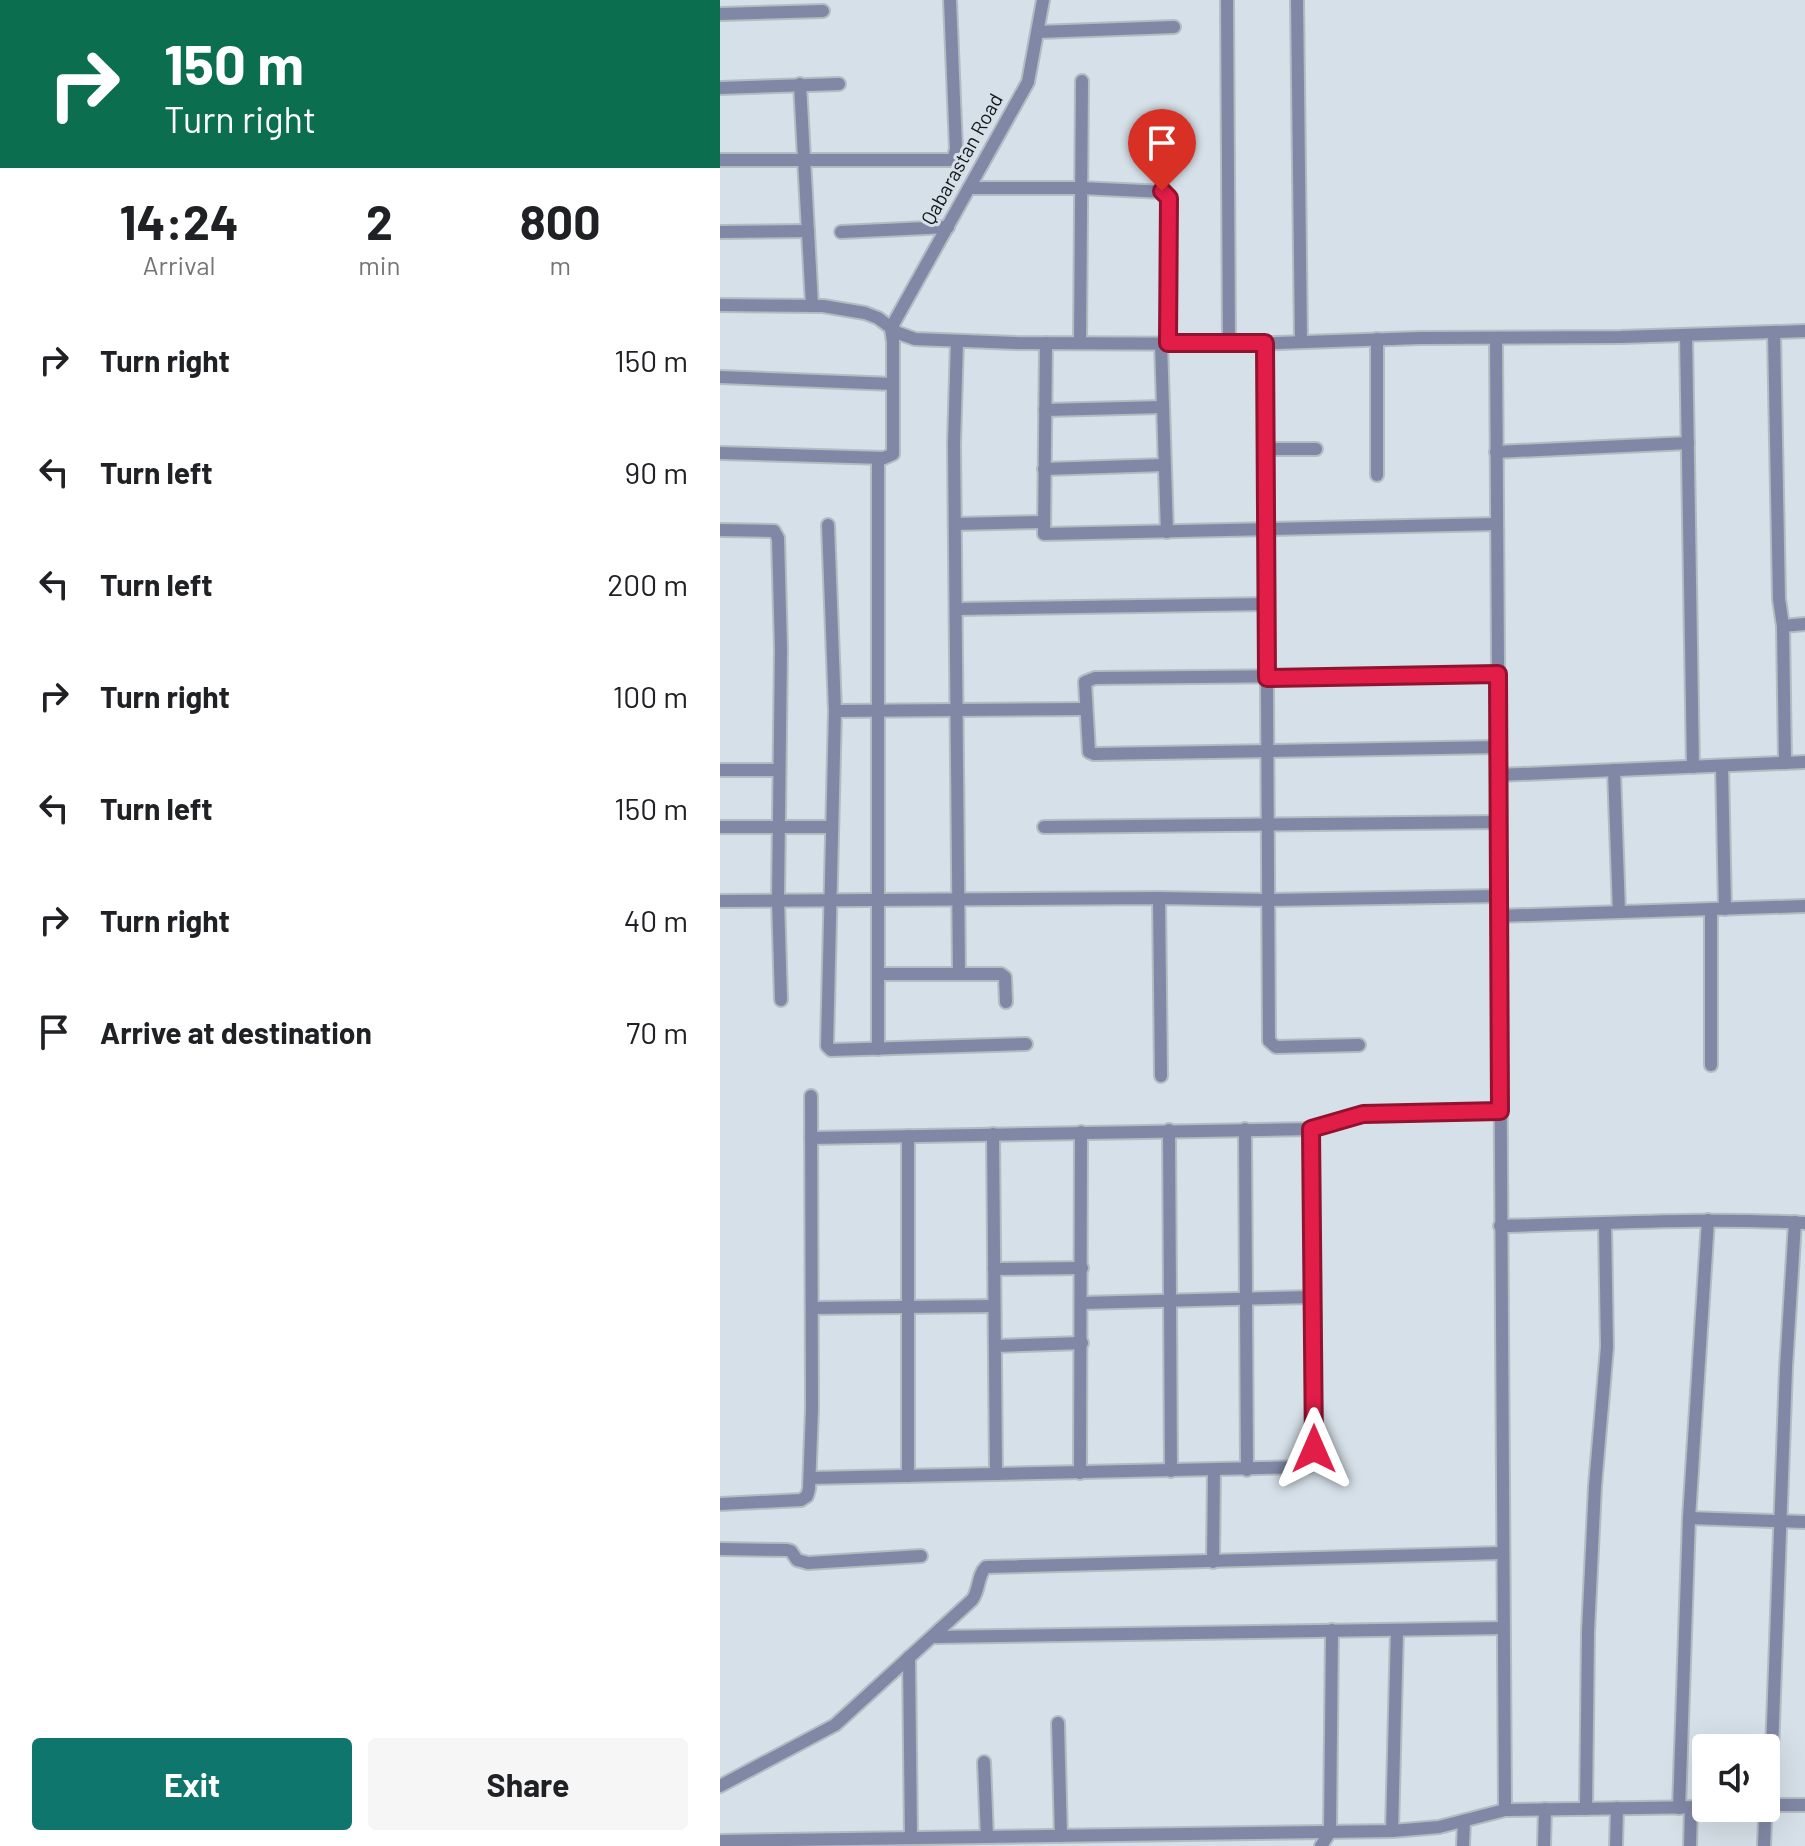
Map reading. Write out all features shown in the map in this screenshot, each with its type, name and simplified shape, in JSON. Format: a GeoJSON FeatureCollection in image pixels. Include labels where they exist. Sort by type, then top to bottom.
{"type":"FeatureCollection","features":[{"type":"Feature","properties":{"kind":"street"},"geometry":{"type":"LineString","coordinates":[[720,160],[950,161],[954,158],[950,0]]}},
{"type":"Feature","properties":{"kind":"street","name":"Qabarastan Road"},"geometry":{"type":"LineString","coordinates":[[891,328],[1028,82],[1043,0]]}},
{"type":"Feature","properties":{"kind":"street"},"geometry":{"type":"LineString","coordinates":[[1227,0],[1229,344]]}},
{"type":"Feature","properties":{"kind":"street"},"geometry":{"type":"LineString","coordinates":[[1297,0],[1301,341]]}},
{"type":"Feature","properties":{"kind":"street"},"geometry":{"type":"LineString","coordinates":[[720,14],[823,11]]}},
{"type":"Feature","properties":{"kind":"street"},"geometry":{"type":"LineString","coordinates":[[1038,32],[1174,27]]}},
{"type":"Feature","properties":{"kind":"street"},"geometry":{"type":"LineString","coordinates":[[1080,343],[1082,81]]}},
{"type":"Feature","properties":{"kind":"street"},"geometry":{"type":"LineString","coordinates":[[800,84],[812,306]]}},
{"type":"Feature","properties":{"kind":"street"},"geometry":{"type":"LineString","coordinates":[[720,88],[839,84]]}},
{"type":"Feature","properties":{"kind":"street"},"geometry":{"type":"LineString","coordinates":[[969,188],[1157,190],[1168,195],[1163,407],[1167,532]]}},
{"type":"Feature","properties":{"kind":"street"},"geometry":{"type":"LineString","coordinates":[[841,232],[948,227]]}},
{"type":"Feature","properties":{"kind":"street"},"geometry":{"type":"LineString","coordinates":[[720,232],[808,231]]}},
{"type":"Feature","properties":{"kind":"street"},"geometry":{"type":"LineString","coordinates":[[720,305],[812,306],[865,313],[907,337],[957,341],[1229,344],[1805,331]]}},
{"type":"Feature","properties":{"kind":"street"},"geometry":{"type":"LineString","coordinates":[[720,453],[891,456],[894,451],[891,328]]}},
{"type":"Feature","properties":{"kind":"street"},"geometry":{"type":"LineString","coordinates":[[1774,332],[1785,763]]}},
{"type":"Feature","properties":{"kind":"street"},"geometry":{"type":"LineString","coordinates":[[1686,335],[1693,767]]}},
{"type":"Feature","properties":{"kind":"street"},"geometry":{"type":"LineString","coordinates":[[1496,338],[1505,1810]]}},
{"type":"Feature","properties":{"kind":"street"},"geometry":{"type":"LineString","coordinates":[[1377,339],[1377,475]]}},
{"type":"Feature","properties":{"kind":"street"},"geometry":{"type":"LineString","coordinates":[[957,341],[955,524],[959,974]]}},
{"type":"Feature","properties":{"kind":"street"},"geometry":{"type":"LineString","coordinates":[[1046,343],[1044,534],[1497,524]]}},
{"type":"Feature","properties":{"kind":"street"},"geometry":{"type":"LineString","coordinates":[[1265,343],[1269,1044],[1276,1047],[1359,1045]]}},
{"type":"Feature","properties":{"kind":"street"},"geometry":{"type":"LineString","coordinates":[[720,377],[893,384]]}},
{"type":"Feature","properties":{"kind":"street"},"geometry":{"type":"LineString","coordinates":[[1045,410],[1163,407]]}},
{"type":"Feature","properties":{"kind":"street"},"geometry":{"type":"LineString","coordinates":[[1496,452],[1688,443]]}},
{"type":"Feature","properties":{"kind":"street"},"geometry":{"type":"LineString","coordinates":[[1266,449],[1316,449]]}},
{"type":"Feature","properties":{"kind":"street"},"geometry":{"type":"LineString","coordinates":[[878,458],[878,1049]]}},
{"type":"Feature","properties":{"kind":"street"},"geometry":{"type":"LineString","coordinates":[[1044,469],[1164,465]]}},
{"type":"Feature","properties":{"kind":"street"},"geometry":{"type":"LineString","coordinates":[[955,524],[1043,522]]}},
{"type":"Feature","properties":{"kind":"street"},"geometry":{"type":"LineString","coordinates":[[828,525],[835,711],[827,1046],[831,1050],[1026,1044]]}},
{"type":"Feature","properties":{"kind":"street"},"geometry":{"type":"LineString","coordinates":[[720,530],[769,530],[777,534],[781,649],[778,899],[781,1000]]}},
{"type":"Feature","properties":{"kind":"street"},"geometry":{"type":"LineString","coordinates":[[956,609],[1267,604]]}},
{"type":"Feature","properties":{"kind":"street"},"geometry":{"type":"LineString","coordinates":[[1783,626],[1805,624]]}},
{"type":"Feature","properties":{"kind":"street"},"geometry":{"type":"LineString","coordinates":[[1498,674],[1095,678],[1085,682],[1089,752],[1094,754],[1498,747]]}},
{"type":"Feature","properties":{"kind":"street"},"geometry":{"type":"LineString","coordinates":[[835,711],[1085,709]]}},
{"type":"Feature","properties":{"kind":"street"},"geometry":{"type":"LineString","coordinates":[[1498,775],[1805,762]]}},
{"type":"Feature","properties":{"kind":"street"},"geometry":{"type":"LineString","coordinates":[[1711,1065],[1722,766]]}},
{"type":"Feature","properties":{"kind":"street"},"geometry":{"type":"LineString","coordinates":[[720,770],[779,770]]}},
{"type":"Feature","properties":{"kind":"street"},"geometry":{"type":"LineString","coordinates":[[1614,770],[1619,912]]}},
{"type":"Feature","properties":{"kind":"street"},"geometry":{"type":"LineString","coordinates":[[1044,827],[1498,822]]}},
{"type":"Feature","properties":{"kind":"street"},"geometry":{"type":"LineString","coordinates":[[720,827],[832,827]]}},
{"type":"Feature","properties":{"kind":"street"},"geometry":{"type":"LineString","coordinates":[[720,901],[1268,900],[1499,896]]}},
{"type":"Feature","properties":{"kind":"street"},"geometry":{"type":"LineString","coordinates":[[1159,898],[1161,1076]]}},
{"type":"Feature","properties":{"kind":"street"},"geometry":{"type":"LineString","coordinates":[[1499,916],[1805,906]]}},
{"type":"Feature","properties":{"kind":"street"},"geometry":{"type":"LineString","coordinates":[[879,974],[1003,975],[1006,1002]]}},
{"type":"Feature","properties":{"kind":"street"},"geometry":{"type":"LineString","coordinates":[[720,1504],[801,1500],[807,1496],[810,1478],[812,1308],[811,1096]]}},
{"type":"Feature","properties":{"kind":"street"},"geometry":{"type":"LineString","coordinates":[[811,1138],[1311,1129],[1363,1114],[1500,1111]]}},
{"type":"Feature","properties":{"kind":"street"},"geometry":{"type":"LineString","coordinates":[[1245,1129],[1247,1470]]}},
{"type":"Feature","properties":{"kind":"street"},"geometry":{"type":"LineString","coordinates":[[810,1478],[1304,1468],[1313,1461],[1311,1129]]}},
{"type":"Feature","properties":{"kind":"street"},"geometry":{"type":"LineString","coordinates":[[1169,1130],[1171,1471]]}},
{"type":"Feature","properties":{"kind":"street"},"geometry":{"type":"LineString","coordinates":[[1080,1473],[1081,1132]]}},
{"type":"Feature","properties":{"kind":"street"},"geometry":{"type":"LineString","coordinates":[[993,1134],[996,1474]]}},
{"type":"Feature","properties":{"kind":"street"},"geometry":{"type":"LineString","coordinates":[[908,1136],[908,1476]]}},
{"type":"Feature","properties":{"kind":"street"},"geometry":{"type":"LineString","coordinates":[[1500,1226],[1708,1220],[1800,1222],[1786,1368],[1771,1734]]}},
{"type":"Feature","properties":{"kind":"street"},"geometry":{"type":"LineString","coordinates":[[1690,1846],[1685,1808],[1681,1681],[1708,1220]]}},
{"type":"Feature","properties":{"kind":"street"},"geometry":{"type":"LineString","coordinates":[[1586,1809],[1593,1516],[1607,1347],[1605,1224]]}},
{"type":"Feature","properties":{"kind":"street"},"geometry":{"type":"LineString","coordinates":[[994,1269],[1082,1268]]}},
{"type":"Feature","properties":{"kind":"street"},"geometry":{"type":"LineString","coordinates":[[1082,1303],[1313,1297]]}},
{"type":"Feature","properties":{"kind":"street"},"geometry":{"type":"LineString","coordinates":[[812,1308],[994,1306]]}},
{"type":"Feature","properties":{"kind":"street"},"geometry":{"type":"LineString","coordinates":[[995,1346],[1082,1343]]}},
{"type":"Feature","properties":{"kind":"street"},"geometry":{"type":"LineString","coordinates":[[1213,1562],[1214,1470]]}},
{"type":"Feature","properties":{"kind":"street"},"geometry":{"type":"LineString","coordinates":[[1689,1518],[1805,1522]]}},
{"type":"Feature","properties":{"kind":"street"},"geometry":{"type":"LineString","coordinates":[[720,1549],[787,1550],[797,1560],[808,1563],[921,1556]]}},
{"type":"Feature","properties":{"kind":"street"},"geometry":{"type":"LineString","coordinates":[[720,1786],[835,1725],[935,1637],[978,1594],[982,1570],[986,1567],[1502,1553]]}},
{"type":"Feature","properties":{"kind":"street"},"geometry":{"type":"LineString","coordinates":[[935,1637],[1503,1628]]}},
{"type":"Feature","properties":{"kind":"street"},"geometry":{"type":"LineString","coordinates":[[1321,1846],[1330,1832],[1332,1630]]}},
{"type":"Feature","properties":{"kind":"street"},"geometry":{"type":"LineString","coordinates":[[1392,1831],[1397,1630]]}},
{"type":"Feature","properties":{"kind":"street"},"geometry":{"type":"LineString","coordinates":[[909,1657],[911,1838]]}},
{"type":"Feature","properties":{"kind":"street"},"geometry":{"type":"LineString","coordinates":[[1058,1723],[1061,1836]]}},
{"type":"Feature","properties":{"kind":"street"},"geometry":{"type":"LineString","coordinates":[[984,1762],[987,1837]]}},
{"type":"Feature","properties":{"kind":"street"},"geometry":{"type":"LineString","coordinates":[[1780,1805],[1805,1805]]}},
{"type":"Feature","properties":{"kind":"street"},"geometry":{"type":"LineString","coordinates":[[1616,1846],[1617,1808]]}},
{"type":"Feature","properties":{"kind":"street"},"geometry":{"type":"LineString","coordinates":[[720,1841],[911,1838],[968,1841],[987,1837],[1061,1836],[1101,1841],[1246,1840],[1330,1832],[1392,1831],[1464,1822],[1505,1810],[1692,1808]]}},
{"type":"Feature","properties":{"kind":"street"},"geometry":{"type":"LineString","coordinates":[[1544,1846],[1545,1809]]}},
{"type":"Feature","properties":{"kind":"street"},"geometry":{"type":"LineString","coordinates":[[1463,1846],[1464,1822]]}},
{"type":"Feature","properties":{"kind":"street"},"geometry":{"type":"LineString","coordinates":[[1764,1846],[1765,1822]]}},
{"type":"Feature","properties":{"kind":"route"},"geometry":{"type":"LineString","coordinates":[[1162,191],[1169,198],[1168,343],[1265,343],[1267,678],[1498,674],[1500,1111],[1363,1114],[1311,1129],[1314,1449]]}}]}
